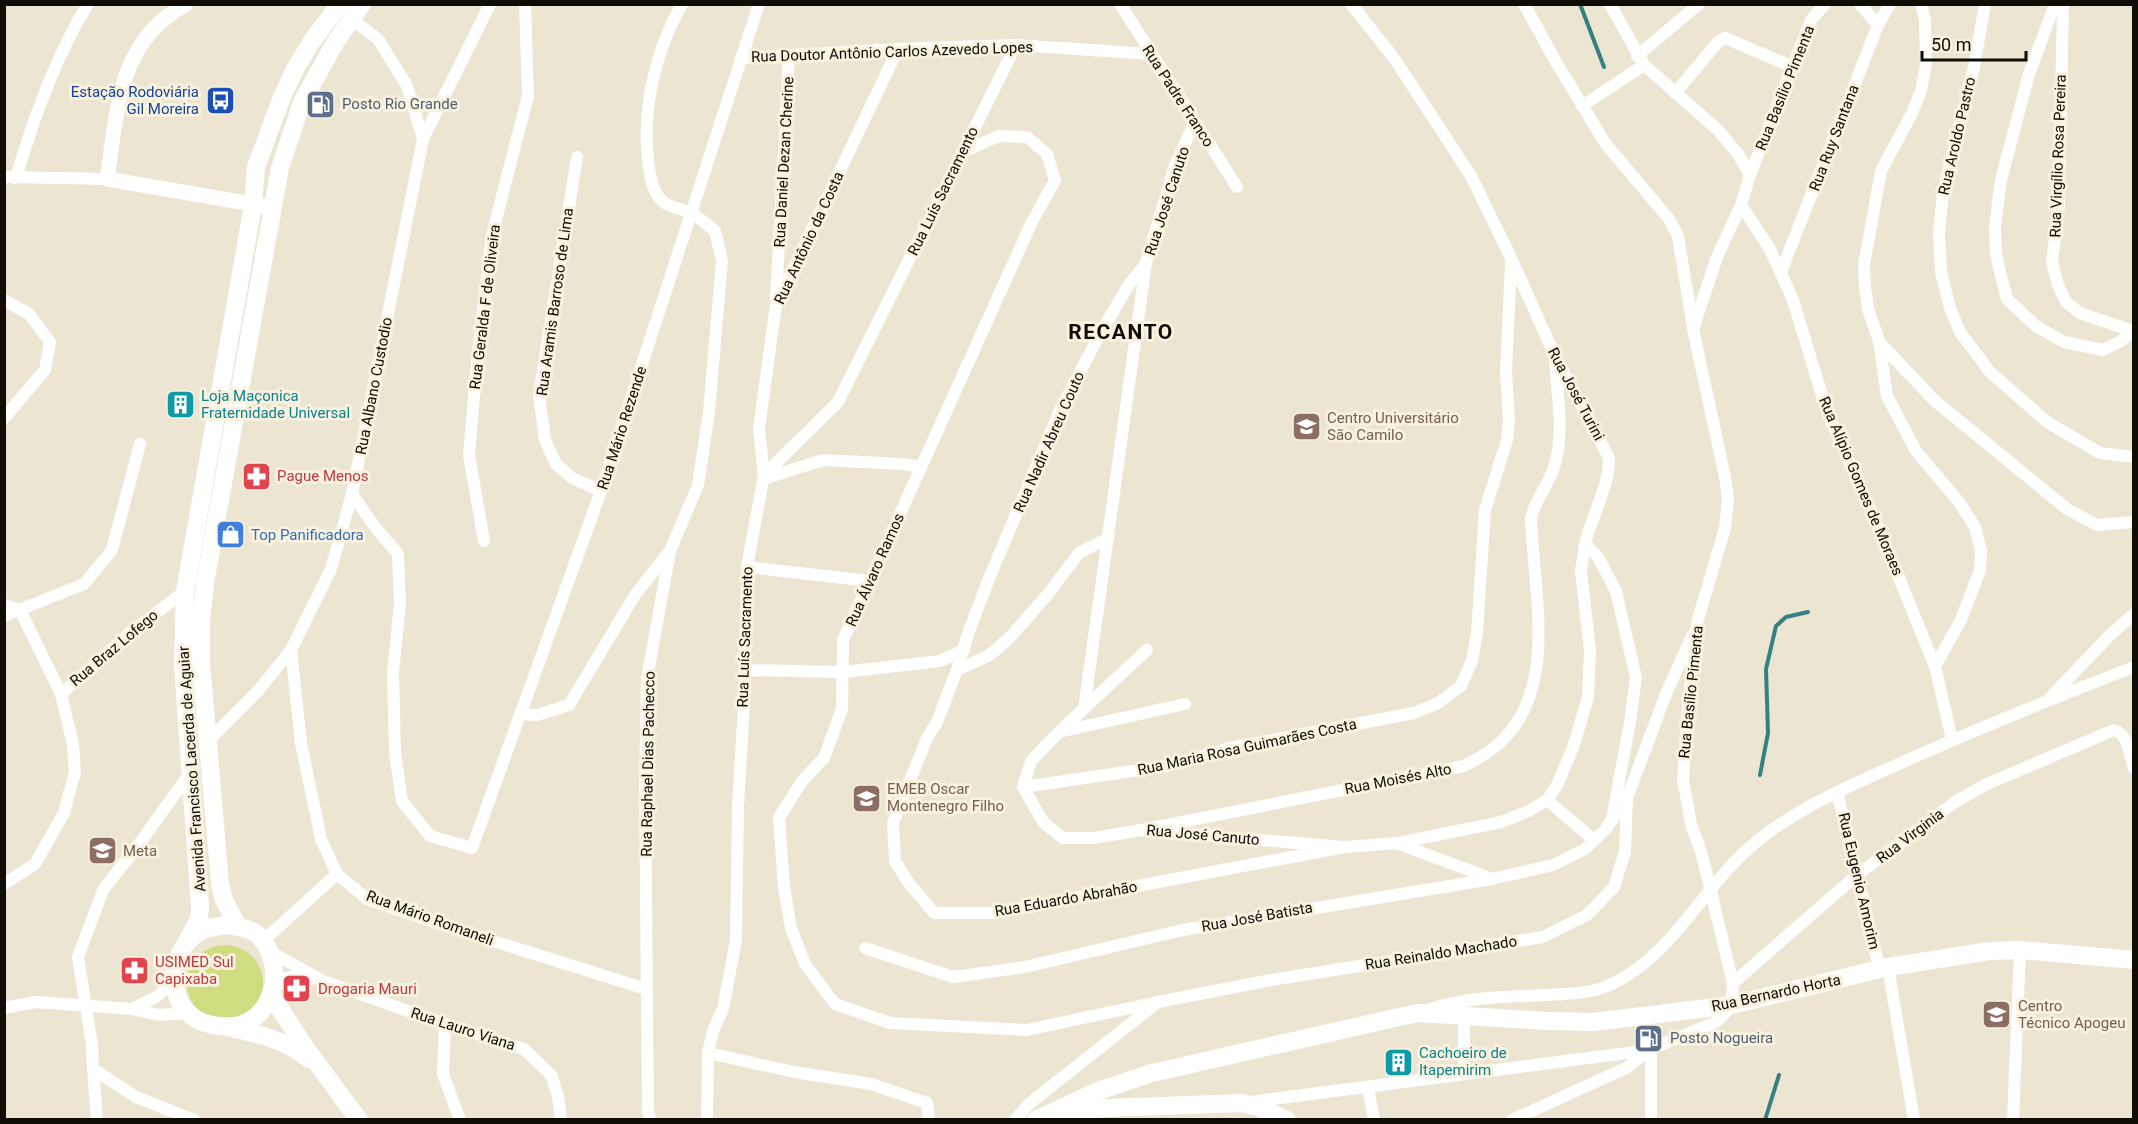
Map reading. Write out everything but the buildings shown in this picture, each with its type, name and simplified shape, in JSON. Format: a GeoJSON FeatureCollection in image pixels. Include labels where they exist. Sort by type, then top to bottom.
{"type":"FeatureCollection","features":[{"type":"Feature","properties":{"kind":"main road"},"geometry":{"type":"LineString","coordinates":[[339,9],[362,4]]}},
{"type":"Feature","properties":{"kind":"main road","name":"Avenida Francisco Lacerda de Aguiar"},"geometry":{"type":"LineString","coordinates":[[187,941],[199,919],[200,906],[183,666],[185,591],[253,205],[256,167],[295,69],[312,41],[339,9]]}},
{"type":"Feature","properties":{"kind":"main road","name":"Avenida Francisco Lacerda de Aguiar"},"geometry":{"type":"LineString","coordinates":[[238,927],[224,900],[220,884],[201,662],[201,622],[205,583],[280,168],[302,102],[330,51],[339,9]]}},
{"type":"Feature","properties":{"kind":"main road"},"geometry":{"type":"LineString","coordinates":[[226,1027],[245,1023],[267,1005],[273,988],[275,967],[267,946],[251,930],[225,925],[203,930],[187,941],[179,953],[174,982],[180,1002],[188,1013],[208,1025],[226,1027],[277,1040],[299,1050],[320,1068]]}},
{"type":"Feature","properties":{"kind":"main road","name":"Rua Bernardo Horta"},"geometry":{"type":"LineString","coordinates":[[1042,1117],[1098,1091],[1152,1074],[1417,1013],[1593,1022],[1732,1005],[1884,969],[1990,951],[2020,950],[2133,960]]}},
{"type":"Feature","properties":{"kind":"main road"},"geometry":{"type":"LineString","coordinates":[[273,988],[320,1068],[359,1119]]}},
{"type":"Feature","properties":{"kind":"main road"},"geometry":{"type":"LineString","coordinates":[[1042,1117],[1106,1108],[1242,1103],[1287,1119]]}},
{"type":"Feature","properties":{"kind":"street"},"geometry":{"type":"LineString","coordinates":[[88,4],[72,31],[10,177],[107,179],[273,207]]}},
{"type":"Feature","properties":{"kind":"street"},"geometry":{"type":"LineString","coordinates":[[107,179],[121,91],[133,59],[150,33],[170,14],[186,4]]}},
{"type":"Feature","properties":{"kind":"street","name":"Rua Albano Custodio"},"geometry":{"type":"LineString","coordinates":[[208,741],[258,691],[291,650],[331,569],[352,494],[423,139],[490,4]]}},
{"type":"Feature","properties":{"kind":"street","name":"Rua Geralda F de Oliveira"},"geometry":{"type":"LineString","coordinates":[[484,541],[469,455],[477,361],[492,235],[528,96],[525,4]]}},
{"type":"Feature","properties":{"kind":"street","name":"Rua Raphael Dias Pachecco"},"geometry":{"type":"LineString","coordinates":[[650,1119],[646,989],[647,679],[670,551],[698,485],[709,412],[722,261],[715,231],[692,214],[664,202],[650,183],[647,148],[648,108],[659,56],[672,22],[682,4]]}},
{"type":"Feature","properties":{"kind":"street","name":"Rua Mário Rezende"},"geometry":{"type":"LineString","coordinates":[[352,494],[375,527],[398,554],[400,604],[393,672],[395,753],[402,801],[430,836],[472,848],[601,491],[759,4]]}},
{"type":"Feature","properties":{"kind":"street","name":"Rua Padre Franco"},"geometry":{"type":"LineString","coordinates":[[1120,4],[1237,187]]}},
{"type":"Feature","properties":{"kind":"street","name":"Rua José Turini"},"geometry":{"type":"LineString","coordinates":[[1351,4],[1394,58],[1471,176],[1555,356],[1609,458],[1610,468],[1589,527],[1581,572],[1590,650],[1588,697],[1573,748],[1557,785],[1547,800]]}},
{"type":"Feature","properties":{"kind":"street"},"geometry":{"type":"LineString","coordinates":[[1524,4],[1605,142],[1669,219],[1678,236],[1693,328]]}},
{"type":"Feature","properties":{"kind":"street"},"geometry":{"type":"LineString","coordinates":[[1610,4],[1641,61]]}},
{"type":"Feature","properties":{"kind":"street"},"geometry":{"type":"LineString","coordinates":[[1582,106],[1641,61],[1699,4]]}},
{"type":"Feature","properties":{"kind":"street","name":"Rua Basílio Pimenta"},"geometry":{"type":"LineString","coordinates":[[1732,1005],[1733,983],[1702,855],[1691,824],[1683,779],[1697,622],[1725,528],[1728,500],[1693,328],[1717,257],[1741,206],[1750,175],[1811,20],[1824,4]]}},
{"type":"Feature","properties":{"kind":"street"},"geometry":{"type":"LineString","coordinates":[[1860,4],[1878,25]]}},
{"type":"Feature","properties":{"kind":"street","name":"Rua Ruy Santana"},"geometry":{"type":"LineString","coordinates":[[1781,272],[1878,25],[1890,4]]}},
{"type":"Feature","properties":{"kind":"street"},"geometry":{"type":"LineString","coordinates":[[1921,4],[1927,40],[1926,64],[1921,91],[1881,171],[1864,265],[1868,309],[1879,341],[1887,396],[1916,451],[1959,502],[1975,527],[1981,551],[1980,570],[1961,620],[1935,666]]}},
{"type":"Feature","properties":{"kind":"street","name":"Rua Aroldo Pastro"},"geometry":{"type":"LineString","coordinates":[[1984,4],[1974,67],[1942,192],[1939,234],[1941,272],[1950,308],[1960,332],[1990,372],[2047,422],[2100,453],[2133,457]]}},
{"type":"Feature","properties":{"kind":"street"},"geometry":{"type":"LineString","coordinates":[[2055,4],[2029,74],[2001,180],[1995,226],[1996,254],[2001,276],[2007,299],[2036,326],[2064,342],[2103,350],[2121,341],[2133,331]]}},
{"type":"Feature","properties":{"kind":"street","name":"Rua Virgílio Rosa Pereira"},"geometry":{"type":"LineString","coordinates":[[2063,4],[2059,206],[2052,262],[2058,285],[2066,302],[2080,313],[2133,331]]}},
{"type":"Feature","properties":{"kind":"street"},"geometry":{"type":"LineString","coordinates":[[339,9],[378,39],[407,86],[423,139]]}},
{"type":"Feature","properties":{"kind":"street"},"geometry":{"type":"LineString","coordinates":[[1675,93],[1725,38],[1793,67]]}},
{"type":"Feature","properties":{"kind":"street","name":"Rua Doutor Antônio Carlos Azevedo Lopes"},"geometry":{"type":"LineString","coordinates":[[741,58],[1016,45],[1151,54]]}},
{"type":"Feature","properties":{"kind":"street","name":"Rua Luís Sacramento"},"geometry":{"type":"LineString","coordinates":[[707,1119],[708,1053],[713,1031],[723,1009],[736,940],[738,805],[747,567],[763,477],[838,402],[1016,45]]}},
{"type":"Feature","properties":{"kind":"street","name":"Rua Antônio da Costa"},"geometry":{"type":"LineString","coordinates":[[763,477],[759,429],[776,305],[898,49]]}},
{"type":"Feature","properties":{"kind":"street","name":"Rua Daniel Dezan Cherine"},"geometry":{"type":"LineString","coordinates":[[776,305],[789,55]]}},
{"type":"Feature","properties":{"kind":"street","name":"Rua Basílio Pimenta"},"geometry":{"type":"LineString","coordinates":[[1641,61],[1729,142],[1750,175]]}},
{"type":"Feature","properties":{"kind":"street","name":"Rua José Canuto"},"geometry":{"type":"LineString","coordinates":[[1084,709],[1146,263],[1175,165],[1195,122]]}},
{"type":"Feature","properties":{"kind":"street","name":"Rua Álvaro Ramos"},"geometry":{"type":"LineString","coordinates":[[962,152],[999,136],[1027,137],[1047,154],[1054,180],[1031,224],[843,640],[842,709],[824,758],[802,781],[779,818],[784,887],[791,928],[805,964],[835,1004],[890,1023],[1027,1030],[1158,1002]]}},
{"type":"Feature","properties":{"kind":"street","name":"Rua Aramis Barroso de Lima"},"geometry":{"type":"LineString","coordinates":[[577,157],[539,395],[546,440],[556,464],[572,478],[601,491]]}},
{"type":"Feature","properties":{"kind":"street","name":"Rua Alípio Gomes de Moraes"},"geometry":{"type":"LineString","coordinates":[[1741,206],[1758,229],[1793,300],[1827,412],[1879,529],[1935,666],[1952,740]]}},
{"type":"Feature","properties":{"kind":"street","name":"Rua Maria Rosa Guimarães Costa"},"geometry":{"type":"LineString","coordinates":[[1023,787],[1167,766],[1230,748],[1414,713],[1438,703],[1461,686],[1472,661],[1477,633],[1485,510],[1507,440],[1509,418],[1506,372],[1511,258]]}},
{"type":"Feature","properties":{"kind":"street","name":"Rua Nadir Abreu Couto"},"geometry":{"type":"LineString","coordinates":[[964,650],[969,631],[1023,493],[1061,408],[1128,286],[1146,263]]}},
{"type":"Feature","properties":{"kind":"street"},"geometry":{"type":"LineString","coordinates":[[4,300],[29,314],[50,342],[45,369],[4,418]]}},
{"type":"Feature","properties":{"kind":"street"},"geometry":{"type":"LineString","coordinates":[[1879,341],[1935,401],[2067,509],[2097,525],[2133,522]]}},
{"type":"Feature","properties":{"kind":"street","name":"Rua Moisés Alto"},"geometry":{"type":"LineString","coordinates":[[1141,830],[1464,766],[1492,750],[1508,735],[1529,703],[1536,676],[1539,609],[1531,518],[1533,508],[1554,469],[1558,454],[1555,356]]}},
{"type":"Feature","properties":{"kind":"street"},"geometry":{"type":"LineString","coordinates":[[4,616],[84,584],[112,550],[140,444]]}},
{"type":"Feature","properties":{"kind":"street"},"geometry":{"type":"LineString","coordinates":[[763,477],[823,460],[921,467]]}},
{"type":"Feature","properties":{"kind":"street"},"geometry":{"type":"LineString","coordinates":[[957,670],[996,650],[1048,594],[1079,553],[1108,538]]}},
{"type":"Feature","properties":{"kind":"street"},"geometry":{"type":"LineString","coordinates":[[1585,544],[1598,557],[1616,591],[1636,678],[1612,819]]}},
{"type":"Feature","properties":{"kind":"street"},"geometry":{"type":"LineString","coordinates":[[520,714],[537,715],[569,705],[635,595],[670,551]]}},
{"type":"Feature","properties":{"kind":"street"},"geometry":{"type":"LineString","coordinates":[[747,567],[870,581]]}},
{"type":"Feature","properties":{"kind":"street","name":"Rua Braz Lofego"},"geometry":{"type":"LineString","coordinates":[[20,610],[61,694],[131,632],[185,591]]}},
{"type":"Feature","properties":{"kind":"street"},"geometry":{"type":"LineString","coordinates":[[4,605],[20,610]]}},
{"type":"Feature","properties":{"kind":"street"},"geometry":{"type":"LineString","coordinates":[[2046,701],[2133,614]]}},
{"type":"Feature","properties":{"kind":"street","name":"Rua Reinaldo Machado"},"geometry":{"type":"LineString","coordinates":[[1016,1119],[1030,1104],[1158,1002],[1271,980],[1543,937],[1587,915],[1614,887],[1625,852],[1627,798],[1666,694],[1697,622]]}},
{"type":"Feature","properties":{"kind":"street","name":"Rua Mário Romaneli"},"geometry":{"type":"LineString","coordinates":[[291,650],[301,743],[321,839],[337,874],[367,899],[646,989]]}},
{"type":"Feature","properties":{"kind":"street"},"geometry":{"type":"LineString","coordinates":[[957,670],[964,650]]}},
{"type":"Feature","properties":{"kind":"street"},"geometry":{"type":"LineString","coordinates":[[744,670],[844,672],[940,661],[964,650]]}},
{"type":"Feature","properties":{"kind":"street"},"geometry":{"type":"LineString","coordinates":[[1023,787],[1031,761],[1147,650]]}},
{"type":"Feature","properties":{"kind":"street"},"geometry":{"type":"LineString","coordinates":[[1417,1013],[1473,999],[1576,993],[1610,985],[1634,972],[1661,948],[1710,888],[1755,843],[1800,811],[1952,740],[2133,666]]}},
{"type":"Feature","properties":{"kind":"street","name":"Rua Eduardo Abrahão"},"geometry":{"type":"LineString","coordinates":[[957,670],[893,823],[895,861],[908,882],[934,912],[994,913],[1345,847]]}},
{"type":"Feature","properties":{"kind":"street"},"geometry":{"type":"LineString","coordinates":[[4,884],[35,864],[64,813],[75,772],[73,745],[61,694]]}},
{"type":"Feature","properties":{"kind":"street"},"geometry":{"type":"LineString","coordinates":[[1059,732],[1185,704]]}},
{"type":"Feature","properties":{"kind":"street","name":"Rua Virginia"},"geometry":{"type":"LineString","coordinates":[[1733,983],[1857,875],[1963,797],[1987,784],[2114,730],[2124,735],[2133,768]]}},
{"type":"Feature","properties":{"kind":"street"},"geometry":{"type":"LineString","coordinates":[[96,1119],[92,1045],[78,957],[103,890],[190,772]]}},
{"type":"Feature","properties":{"kind":"street","name":"Rua José Canuto"},"geometry":{"type":"LineString","coordinates":[[1023,787],[1044,823],[1063,838],[1094,838],[1141,830],[1345,847],[1396,843],[1492,879]]}},
{"type":"Feature","properties":{"kind":"street","name":"Rua Eugenio Amorim"},"geometry":{"type":"LineString","coordinates":[[1837,792],[1857,875],[1884,969],[1914,1119]]}},
{"type":"Feature","properties":{"kind":"street","name":"Rua José Batista"},"geometry":{"type":"LineString","coordinates":[[865,948],[953,977],[1025,967],[1183,930],[1492,879],[1553,865],[1585,849],[1605,830],[1627,798]]}},
{"type":"Feature","properties":{"kind":"street"},"geometry":{"type":"LineString","coordinates":[[1396,843],[1501,822],[1530,811],[1547,800],[1594,840]]}},
{"type":"Feature","properties":{"kind":"street"},"geometry":{"type":"LineString","coordinates":[[267,946],[337,874]]}},
{"type":"Feature","properties":{"kind":"street","name":"Rua Lauro Viana"},"geometry":{"type":"LineString","coordinates":[[267,946],[323,981]]}},
{"type":"Feature","properties":{"kind":"street"},"geometry":{"type":"LineString","coordinates":[[2013,1119],[2020,950]]}},
{"type":"Feature","properties":{"kind":"street","name":"Rua Lauro Viana"},"geometry":{"type":"LineString","coordinates":[[273,988],[294,976],[323,981],[524,1049],[551,1075],[558,1095],[561,1119]]}},
{"type":"Feature","properties":{"kind":"street"},"geometry":{"type":"LineString","coordinates":[[132,1009],[156,997],[174,982]]}},
{"type":"Feature","properties":{"kind":"street"},"geometry":{"type":"LineString","coordinates":[[4,1008],[35,1002],[132,1009],[159,1015],[188,1013]]}},
{"type":"Feature","properties":{"kind":"street"},"geometry":{"type":"LineString","coordinates":[[1512,1119],[1626,1068],[1651,1049],[1716,1022],[1732,1005]]}},
{"type":"Feature","properties":{"kind":"street"},"geometry":{"type":"LineString","coordinates":[[1464,1016],[1464,1074]]}},
{"type":"Feature","properties":{"kind":"street"},"geometry":{"type":"LineString","coordinates":[[445,1024],[443,1074],[460,1119]]}},
{"type":"Feature","properties":{"kind":"street"},"geometry":{"type":"LineString","coordinates":[[1242,1103],[1651,1049]]}},
{"type":"Feature","properties":{"kind":"street"},"geometry":{"type":"LineString","coordinates":[[1651,1049],[1651,1119]]}},
{"type":"Feature","properties":{"kind":"street"},"geometry":{"type":"LineString","coordinates":[[708,1053],[794,1072],[871,1084],[927,1103],[929,1119]]}},
{"type":"Feature","properties":{"kind":"street"},"geometry":{"type":"LineString","coordinates":[[93,1069],[136,1097],[194,1119]]}},
{"type":"Feature","properties":{"kind":"street"},"geometry":{"type":"LineString","coordinates":[[1368,1087],[1374,1119]]}},
{"type":"Feature","properties":{"kind":"green space"},"geometry":{"type":"Polygon","coordinates":[[[225,945],[239,948],[252,956],[260,969],[263,983],[260,997],[252,1010],[239,1018],[225,1021],[211,1018],[198,1010],[190,997],[187,983],[190,969],[198,956],[211,948],[225,945]]]}},
{"type":"Feature","properties":{"kind":"waterway"},"geometry":{"type":"LineString","coordinates":[[1580,4],[1604,67]]}},
{"type":"Feature","properties":{"kind":"waterway"},"geometry":{"type":"LineString","coordinates":[[1760,775],[1768,733],[1766,669],[1776,626],[1786,617],[1808,612]]}},
{"type":"Feature","properties":{"kind":"waterway"},"geometry":{"type":"LineString","coordinates":[[1765,1120],[1779,1075]]}},
{"type":"Feature","properties":{"kind":"place","name":"Estação Rodoviária Gil Moreira"},"geometry":{"type":"Point","coordinates":[220,101]}},
{"type":"Feature","properties":{"kind":"place","name":"Posto Rio Grande"},"geometry":{"type":"Point","coordinates":[321,104]}},
{"type":"Feature","properties":{"kind":"place","name":"Loja Maçonica Fraternidade Universal"},"geometry":{"type":"Point","coordinates":[180,405]}},
{"type":"Feature","properties":{"kind":"place","name":"Centro Universitário São Camilo"},"geometry":{"type":"Point","coordinates":[1306,427]}},
{"type":"Feature","properties":{"kind":"place","name":"Pague Menos"},"geometry":{"type":"Point","coordinates":[256,476]}},
{"type":"Feature","properties":{"kind":"place","name":"Top Panificadora"},"geometry":{"type":"Point","coordinates":[230,535]}},
{"type":"Feature","properties":{"kind":"place","name":"EMEB Oscar Montenegro Filho"},"geometry":{"type":"Point","coordinates":[866,798]}},
{"type":"Feature","properties":{"kind":"place","name":"Meta"},"geometry":{"type":"Point","coordinates":[102,851]}},
{"type":"Feature","properties":{"kind":"place","name":"USIMED Sul Capixaba"},"geometry":{"type":"Point","coordinates":[134,971]}},
{"type":"Feature","properties":{"kind":"place","name":"Drogaria Mauri"},"geometry":{"type":"Point","coordinates":[297,989]}},
{"type":"Feature","properties":{"kind":"place","name":"Centro Técnico Apogeu"},"geometry":{"type":"Point","coordinates":[1997,1015]}},
{"type":"Feature","properties":{"kind":"place","name":"Posto Nogueira"},"geometry":{"type":"Point","coordinates":[1649,1038]}},
{"type":"Feature","properties":{"kind":"place","name":"Cachoeiro de Itapemirim"},"geometry":{"type":"Point","coordinates":[1398,1062]}},
{"type":"Feature","properties":{"kind":"district","name":"RECANTO"},"geometry":{"type":"Point","coordinates":[1121,332]}}]}
